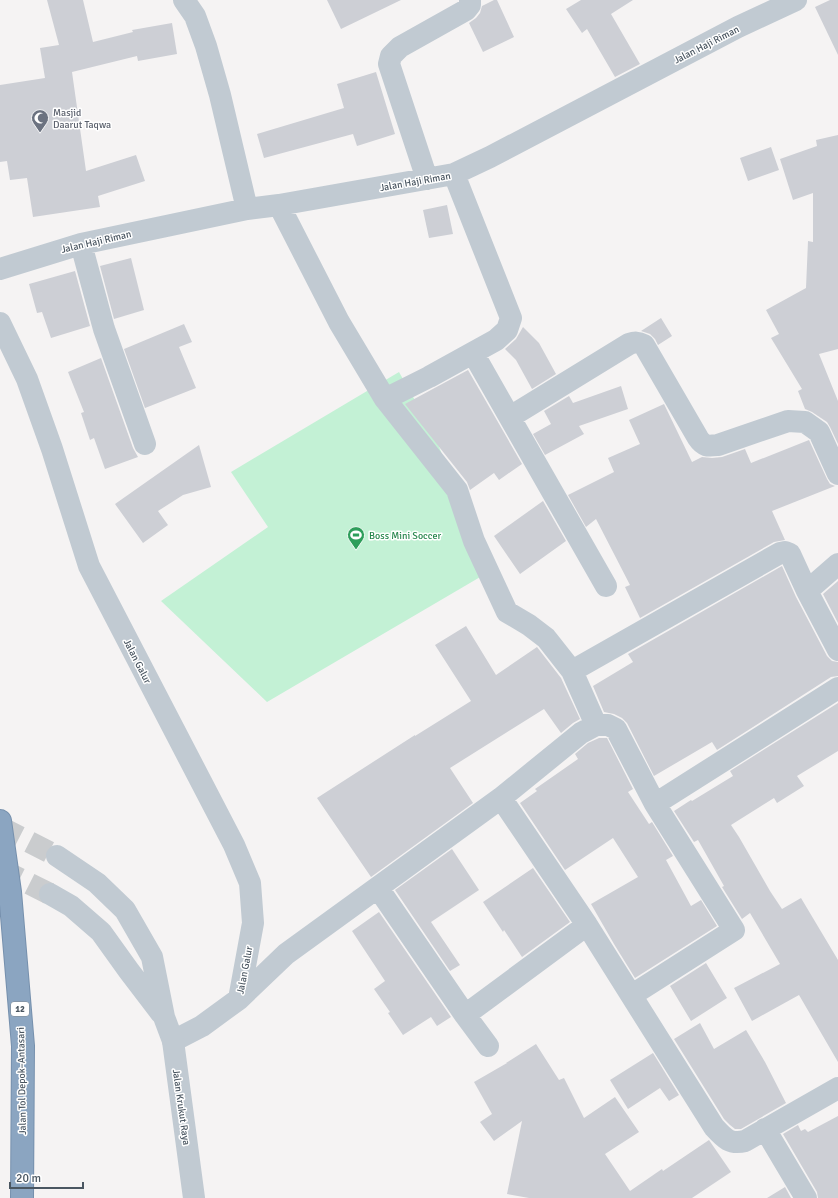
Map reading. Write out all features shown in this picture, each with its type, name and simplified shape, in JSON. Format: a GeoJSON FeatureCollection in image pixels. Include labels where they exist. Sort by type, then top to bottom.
{"type":"FeatureCollection","features":[{"type":"Feature","properties":{"kind":"highway","name":"Jalan Tol Depok–Antasari"},"geometry":{"type":"LineString","coordinates":[[0,821],[10,892],[23,1046],[22,1198]]}},
{"type":"Feature","properties":{"kind":"street"},"geometry":{"type":"LineString","coordinates":[[184,0],[195,16],[206,46],[220,95],[247,209]]}},
{"type":"Feature","properties":{"kind":"street"},"geometry":{"type":"LineString","coordinates":[[427,179],[389,64],[391,56],[400,47],[466,10],[470,5],[470,0]]}},
{"type":"Feature","properties":{"kind":"street","name":"Jalan Haji Riman"},"geometry":{"type":"LineString","coordinates":[[0,269],[21,261],[81,244],[247,209],[279,205],[454,174],[490,157],[738,27],[796,0]]}},
{"type":"Feature","properties":{"kind":"street"},"geometry":{"type":"LineString","coordinates":[[385,399],[496,340],[507,330],[511,318],[454,174]]}},
{"type":"Feature","properties":{"kind":"street"},"geometry":{"type":"LineString","coordinates":[[279,205],[339,322],[385,399],[457,490],[474,541],[507,612],[529,625],[546,638],[572,671],[596,725]]}},
{"type":"Feature","properties":{"kind":"street"},"geometry":{"type":"LineString","coordinates":[[81,244],[104,329],[145,444]]}},
{"type":"Feature","properties":{"kind":"street","name":"Jalan Galur"},"geometry":{"type":"LineString","coordinates":[[0,324],[27,378],[52,449],[89,566],[234,845],[250,883],[253,922],[239,999]]}},
{"type":"Feature","properties":{"kind":"street"},"geometry":{"type":"LineString","coordinates":[[510,417],[629,344],[635,342],[644,345],[698,438],[703,444],[709,446],[718,445],[788,420],[805,422],[819,432],[838,474]]}},
{"type":"Feature","properties":{"kind":"street"},"geometry":{"type":"LineString","coordinates":[[473,353],[606,586]]}},
{"type":"Feature","properties":{"kind":"street"},"geometry":{"type":"LineString","coordinates":[[572,671],[780,552],[790,554],[807,591],[838,650]]}},
{"type":"Feature","properties":{"kind":"street"},"geometry":{"type":"LineString","coordinates":[[807,591],[838,564]]}},
{"type":"Feature","properties":{"kind":"street"},"geometry":{"type":"LineString","coordinates":[[655,804],[838,688]]}},
{"type":"Feature","properties":{"kind":"street"},"geometry":{"type":"LineString","coordinates":[[173,1041],[202,1026],[239,999],[286,954],[500,798],[581,733],[596,725],[608,724],[616,729],[655,804],[734,930],[632,995]]}},
{"type":"Feature","properties":{"kind":"street"},"geometry":{"type":"LineString","coordinates":[[500,798],[587,925],[714,1126],[722,1135],[729,1141],[737,1143],[745,1142],[838,1088]]}},
{"type":"Feature","properties":{"kind":"street","name":"Jalan Krukut Raya"},"geometry":{"type":"LineString","coordinates":[[57,856],[97,883],[125,910],[152,957],[164,1017],[173,1041],[194,1198]]}},
{"type":"Feature","properties":{"kind":"street"},"geometry":{"type":"LineString","coordinates":[[378,888],[488,1046]]}},
{"type":"Feature","properties":{"kind":"street","name":"Jalan Krukut Raya"},"geometry":{"type":"LineString","coordinates":[[50,894],[71,906],[101,932],[164,1017]]}},
{"type":"Feature","properties":{"kind":"street"},"geometry":{"type":"LineString","coordinates":[[465,1015],[587,925]]}},
{"type":"Feature","properties":{"kind":"street"},"geometry":{"type":"LineString","coordinates":[[765,1130],[806,1198]]}},
{"type":"Feature","properties":{"kind":"green space","name":"Boss Mini Soccer"},"geometry":{"type":"Polygon","coordinates":[[[399,372],[435,436],[487,573],[267,702],[161,601],[268,527],[231,472],[399,372]]]}},
{"type":"Feature","properties":{"kind":"building"},"geometry":{"type":"Polygon","coordinates":[[[47,0],[83,0],[93,42],[133,32],[132,30],[172,23],[177,54],[138,61],[137,56],[72,72],[86,171],[136,155],[145,181],[98,196],[100,207],[33,217],[27,178],[10,180],[7,161],[0,162],[0,85],[45,78],[40,48],[59,45],[47,0]]]}},
{"type":"Feature","properties":{"kind":"building"},"geometry":{"type":"Polygon","coordinates":[[[327,0],[401,0],[341,29],[327,0]]]}},
{"type":"Feature","properties":{"kind":"building"},"geometry":{"type":"Polygon","coordinates":[[[497,0],[514,37],[483,52],[469,23],[480,13],[482,6],[497,0]]]}},
{"type":"Feature","properties":{"kind":"building"},"geometry":{"type":"Polygon","coordinates":[[[581,0],[633,0],[611,14],[640,64],[615,77],[587,29],[582,33],[566,9],[581,0]]]}},
{"type":"Feature","properties":{"kind":"building"},"geometry":{"type":"Polygon","coordinates":[[[830,0],[838,0],[838,55],[815,7],[830,0]]]}},
{"type":"Feature","properties":{"kind":"building"},"geometry":{"type":"Polygon","coordinates":[[[376,72],[395,134],[357,146],[353,134],[264,158],[257,134],[344,108],[337,84],[376,72]]]}},
{"type":"Feature","properties":{"kind":"building"},"geometry":{"type":"Polygon","coordinates":[[[838,135],[838,349],[819,354],[838,401],[838,444],[827,422],[805,409],[798,391],[802,389],[771,338],[779,334],[766,310],[806,288],[808,241],[813,242],[813,193],[793,200],[780,159],[817,146],[816,140],[838,135]]]}},
{"type":"Feature","properties":{"kind":"building"},"geometry":{"type":"Polygon","coordinates":[[[771,147],[779,170],[748,181],[740,158],[771,147]]]}},
{"type":"Feature","properties":{"kind":"building"},"geometry":{"type":"Polygon","coordinates":[[[447,205],[453,234],[429,238],[423,210],[447,205]]]}},
{"type":"Feature","properties":{"kind":"building"},"geometry":{"type":"Polygon","coordinates":[[[131,258],[144,310],[114,319],[100,266],[131,258]]]}},
{"type":"Feature","properties":{"kind":"building"},"geometry":{"type":"Polygon","coordinates":[[[75,271],[90,326],[51,338],[42,312],[37,313],[29,284],[75,271]]]}},
{"type":"Feature","properties":{"kind":"building"},"geometry":{"type":"Polygon","coordinates":[[[661,318],[672,336],[658,345],[650,334],[641,331],[661,318]]]}},
{"type":"Feature","properties":{"kind":"building"},"geometry":{"type":"Polygon","coordinates":[[[184,324],[192,342],[179,347],[196,388],[145,408],[124,349],[184,324]]]}},
{"type":"Feature","properties":{"kind":"building"},"geometry":{"type":"Polygon","coordinates":[[[523,327],[539,343],[556,374],[532,389],[516,360],[505,349],[516,339],[523,327]]]}},
{"type":"Feature","properties":{"kind":"building"},"geometry":{"type":"Polygon","coordinates":[[[101,358],[133,448],[138,457],[105,469],[94,438],[90,440],[81,413],[84,412],[68,372],[101,358]]]}},
{"type":"Feature","properties":{"kind":"building"},"geometry":{"type":"Polygon","coordinates":[[[468,370],[522,464],[499,480],[494,473],[470,490],[467,482],[405,404],[468,370]]]}},
{"type":"Feature","properties":{"kind":"building"},"geometry":{"type":"Polygon","coordinates":[[[621,386],[628,409],[579,426],[584,434],[545,455],[533,434],[551,424],[544,411],[569,396],[573,403],[621,386]]]}},
{"type":"Feature","properties":{"kind":"building"},"geometry":{"type":"Polygon","coordinates":[[[664,404],[692,462],[702,457],[722,457],[745,449],[751,463],[809,440],[827,479],[830,484],[835,486],[772,511],[785,540],[774,542],[640,618],[625,587],[630,585],[596,519],[586,527],[568,495],[614,472],[608,458],[640,444],[629,420],[664,404]]]}},
{"type":"Feature","properties":{"kind":"building"},"geometry":{"type":"Polygon","coordinates":[[[199,445],[211,487],[183,495],[158,511],[168,525],[143,543],[115,504],[199,445]]]}},
{"type":"Feature","properties":{"kind":"building"},"geometry":{"type":"Polygon","coordinates":[[[543,501],[566,541],[520,574],[494,536],[543,501]]]}},
{"type":"Feature","properties":{"kind":"building"},"geometry":{"type":"Polygon","coordinates":[[[782,566],[796,597],[827,656],[832,661],[838,662],[838,676],[831,677],[717,750],[712,742],[654,776],[627,723],[622,718],[614,714],[604,712],[593,686],[633,662],[628,654],[782,566]]]}},
{"type":"Feature","properties":{"kind":"building"},"geometry":{"type":"Polygon","coordinates":[[[838,581],[838,623],[823,594],[838,581]]]}},
{"type":"Feature","properties":{"kind":"building"},"geometry":{"type":"Polygon","coordinates":[[[466,626],[496,675],[537,647],[561,678],[580,719],[561,733],[544,709],[450,768],[473,803],[371,877],[317,798],[471,701],[435,645],[466,626]]]}},
{"type":"Feature","properties":{"kind":"building"},"geometry":{"type":"Polygon","coordinates":[[[838,703],[838,751],[797,776],[804,786],[777,803],[774,798],[731,825],[782,909],[801,898],[838,960],[838,1062],[799,995],[752,1021],[734,988],[780,964],[750,913],[742,919],[722,887],[724,886],[698,840],[694,842],[674,811],[733,776],[730,771],[838,703]]]}},
{"type":"Feature","properties":{"kind":"building"},"geometry":{"type":"Polygon","coordinates":[[[599,738],[607,738],[633,789],[628,792],[649,824],[652,822],[673,856],[666,860],[691,906],[701,900],[717,926],[635,978],[591,904],[638,877],[613,838],[565,870],[520,803],[537,791],[535,789],[578,759],[575,754],[588,743],[599,738]]]}},
{"type":"Feature","properties":{"kind":"building"},"geometry":{"type":"Polygon","coordinates":[[[452,849],[479,890],[431,922],[460,965],[450,971],[395,890],[452,849]]]}},
{"type":"Feature","properties":{"kind":"building"},"geometry":{"type":"Polygon","coordinates":[[[533,868],[570,922],[522,957],[483,902],[533,868]]]}},
{"type":"Feature","properties":{"kind":"building"},"geometry":{"type":"Polygon","coordinates":[[[379,912],[451,1017],[437,1026],[431,1017],[403,1035],[388,1013],[390,1012],[374,989],[385,981],[352,931],[379,912]]]}},
{"type":"Feature","properties":{"kind":"building"},"geometry":{"type":"Polygon","coordinates":[[[706,963],[727,998],[691,1021],[670,986],[706,963]]]}},
{"type":"Feature","properties":{"kind":"building"},"geometry":{"type":"Polygon","coordinates":[[[700,1023],[714,1049],[746,1030],[765,1062],[786,1103],[741,1129],[735,1129],[730,1125],[724,1119],[674,1039],[700,1023]]]}},
{"type":"Feature","properties":{"kind":"building"},"geometry":{"type":"Polygon","coordinates":[[[536,1044],[559,1080],[564,1078],[584,1118],[615,1097],[639,1132],[605,1154],[630,1191],[709,1140],[731,1172],[692,1198],[529,1198],[507,1194],[522,1121],[494,1141],[480,1122],[492,1114],[474,1082],[536,1044]]]}},
{"type":"Feature","properties":{"kind":"building"},"geometry":{"type":"Polygon","coordinates":[[[653,1053],[679,1095],[669,1101],[660,1088],[628,1109],[610,1080],[653,1053]]]}},
{"type":"Feature","properties":{"kind":"building"},"geometry":{"type":"Polygon","coordinates":[[[838,1116],[838,1198],[818,1198],[817,1192],[783,1134],[798,1125],[801,1131],[805,1129],[808,1132],[838,1116]]]}},
{"type":"Feature","properties":{"kind":"building"},"geometry":{"type":"Polygon","coordinates":[[[785,1187],[791,1198],[767,1198],[785,1187]]]}},
{"type":"Feature","properties":{"kind":"tunnel"},"geometry":{"type":"LineString","coordinates":[[0,827],[57,856]]}},
{"type":"Feature","properties":{"kind":"tunnel"},"geometry":{"type":"LineString","coordinates":[[0,869],[50,894]]}},
{"type":"Feature","properties":{"kind":"place","name":"Masjid Daarut Taqwa"},"geometry":{"type":"Point","coordinates":[40,133]}},
{"type":"Feature","properties":{"kind":"place","name":"Boss Mini Soccer"},"geometry":{"type":"Point","coordinates":[356,550]}}]}
